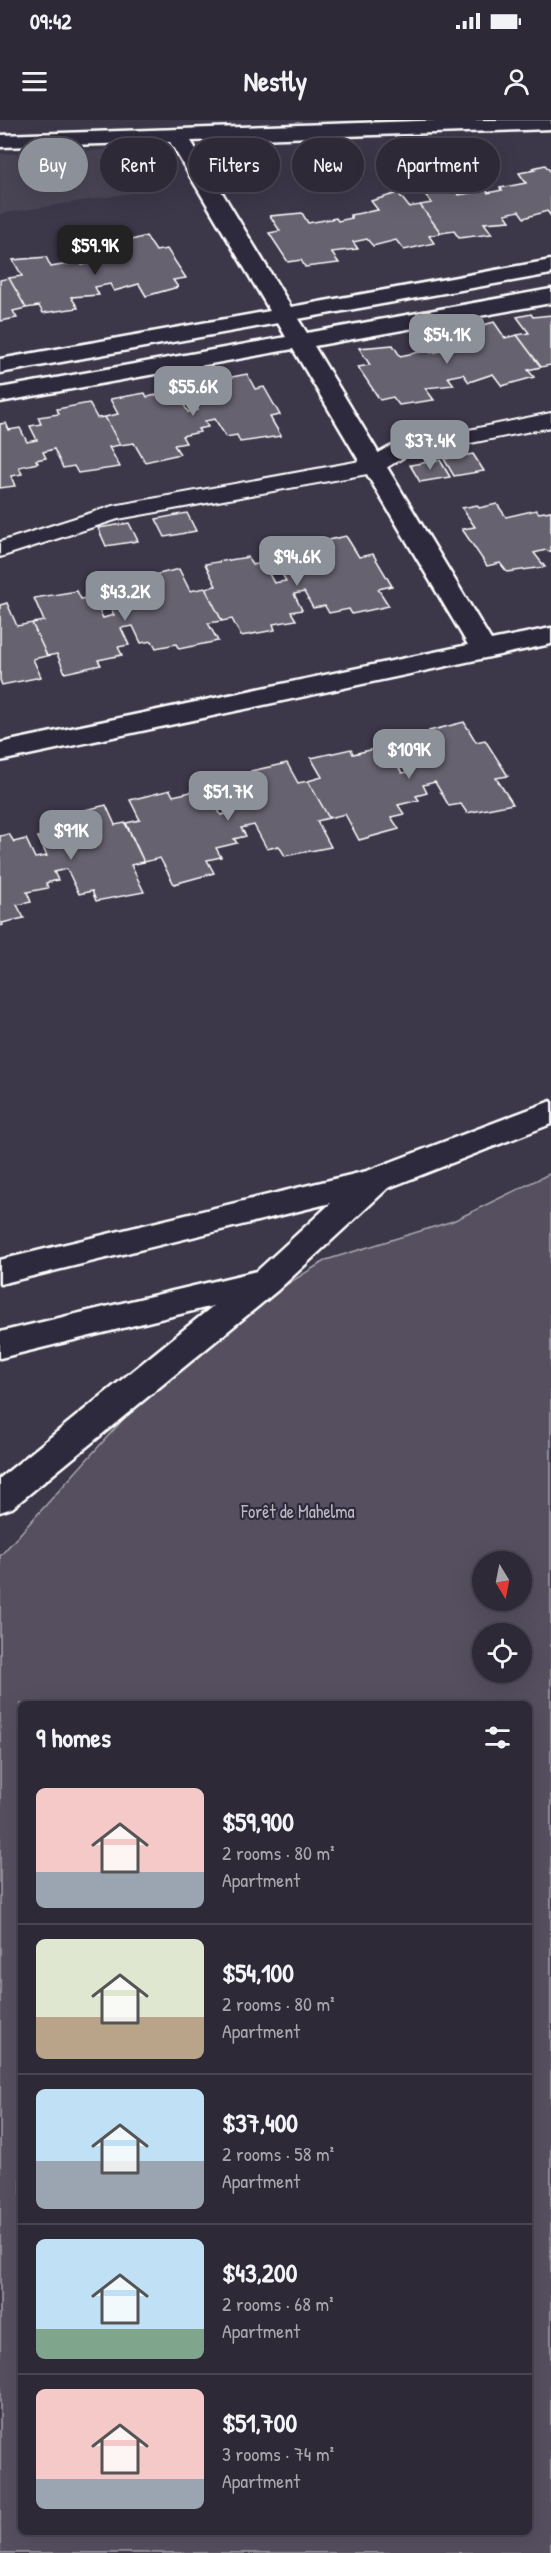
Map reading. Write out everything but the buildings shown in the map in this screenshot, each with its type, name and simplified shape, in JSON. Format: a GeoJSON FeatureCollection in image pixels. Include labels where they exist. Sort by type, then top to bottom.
{"type":"FeatureCollection","features":[{"type":"Feature","properties":{"kind":"street"},"geometry":{"type":"LineString","coordinates":[[0,141],[551,123]]}},
{"type":"Feature","properties":{"kind":"street"},"geometry":{"type":"LineString","coordinates":[[177,135],[298,342],[484,650]]}},
{"type":"Feature","properties":{"kind":"street"},"geometry":{"type":"LineString","coordinates":[[0,366],[551,267]]}},
{"type":"Feature","properties":{"kind":"street"},"geometry":{"type":"LineString","coordinates":[[0,395],[551,296]]}},
{"type":"Feature","properties":{"kind":"street"},"geometry":{"type":"LineString","coordinates":[[0,752],[551,636]]}},
{"type":"Feature","properties":{"kind":"street"},"geometry":{"type":"LineString","coordinates":[[0,1272],[377,1180],[551,1112]]}},
{"type":"Feature","properties":{"kind":"street"},"geometry":{"type":"LineString","coordinates":[[0,1498],[267,1281],[377,1180]]}},
{"type":"Feature","properties":{"kind":"street"},"geometry":{"type":"LineString","coordinates":[[0,1345],[267,1281]]}},
{"type":"Feature","properties":{"kind":"lane"},"geometry":{"type":"LineString","coordinates":[[0,550],[113,513],[373,466],[399,451],[551,420]]}},
{"type":"Feature","properties":{"kind":"shaded area"},"geometry":{"type":"Polygon","coordinates":[[[100,150],[100,192],[139,192],[0,214],[0,154],[18,153],[18,192],[88,192],[88,151],[100,150]]]}},
{"type":"Feature","properties":{"kind":"green space","name":"Forêt de Mahelma"},"geometry":{"type":"Polygon","coordinates":[[[551,1173],[551,2553],[0,2553],[0,1556],[191,1344],[326,1260],[453,1221],[551,1173]]]}}]}
